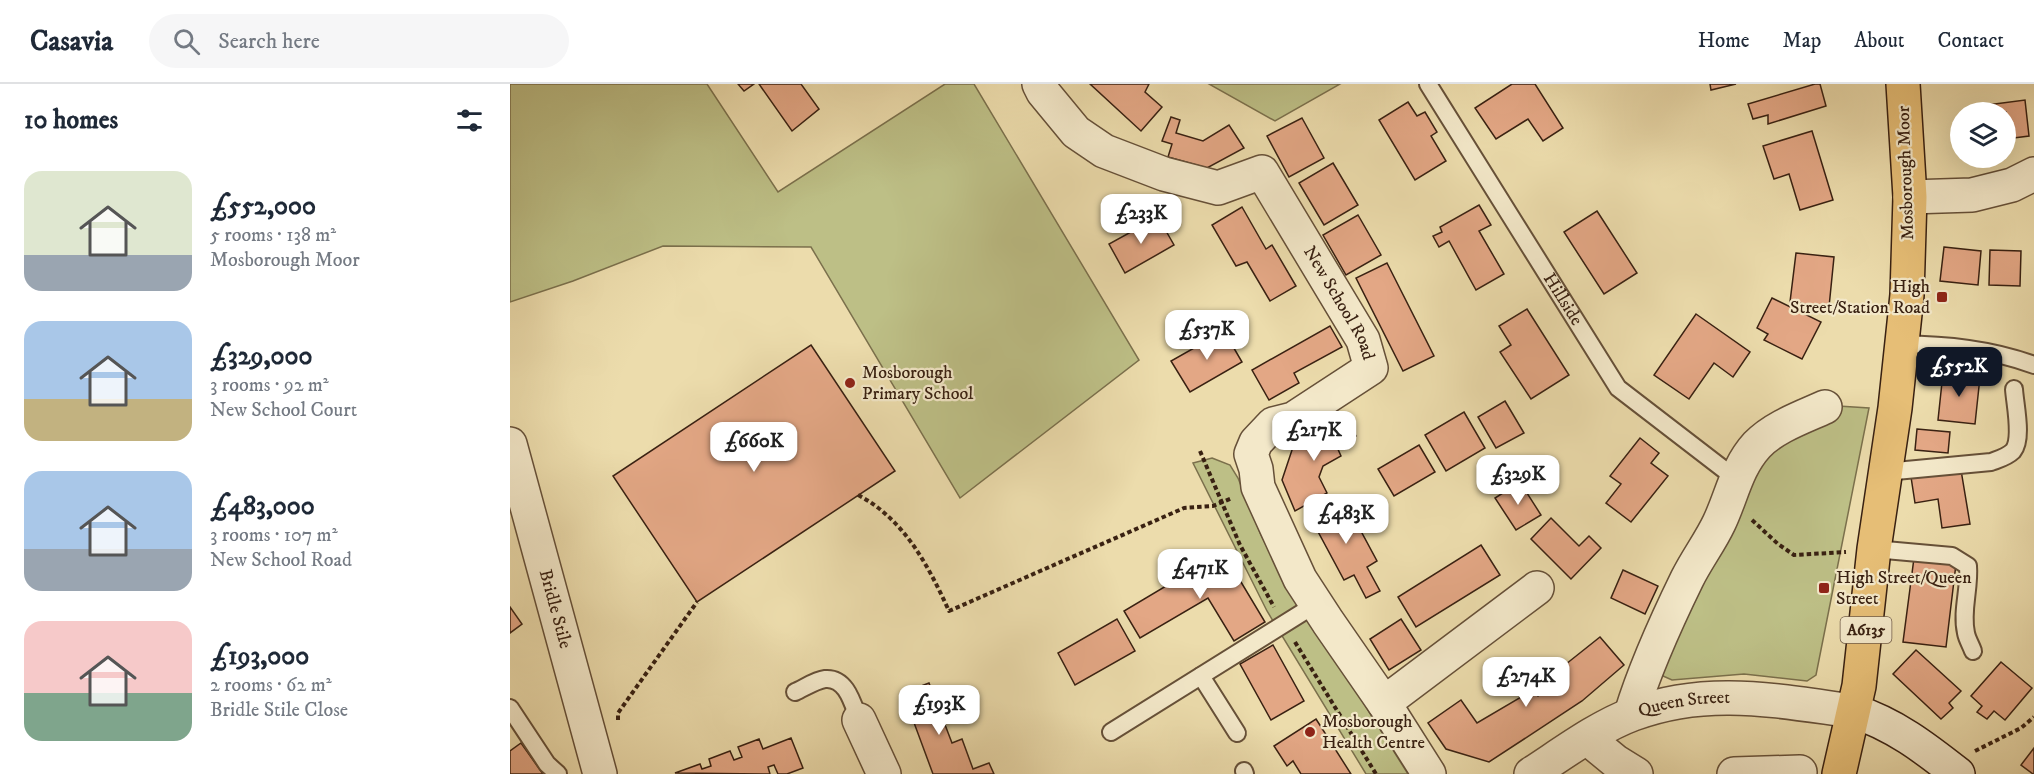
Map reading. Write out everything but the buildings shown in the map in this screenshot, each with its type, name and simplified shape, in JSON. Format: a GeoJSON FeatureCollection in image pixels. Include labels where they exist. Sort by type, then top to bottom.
{"type":"FeatureCollection","features":[{"type":"Feature","properties":{"kind":"main road","name":"Mosborough Moor"},"geometry":{"type":"LineString","coordinates":[[1874,549],[1895,408],[1906,295],[1910,197],[1903,84]]}},
{"type":"Feature","properties":{"kind":"main road","name":"A6135"},"geometry":{"type":"LineString","coordinates":[[1839,774],[1863,660],[1874,549]]}},
{"type":"Feature","properties":{"kind":"street","name":"New School Road"},"geometry":{"type":"LineString","coordinates":[[1039,84],[1076,132],[1104,151],[1164,174],[1218,188],[1262,172],[1363,340],[1371,368],[1293,419],[1273,424],[1256,442],[1251,454],[1258,487],[1300,579],[1429,774]]}},
{"type":"Feature","properties":{"kind":"street"},"geometry":{"type":"LineString","coordinates":[[1910,197],[1972,195],[2012,185],[2034,174]]}},
{"type":"Feature","properties":{"kind":"street"},"geometry":{"type":"LineString","coordinates":[[1631,714],[1663,631],[1688,577],[1719,522],[1743,464],[1758,444],[1777,430],[1825,407]]}},
{"type":"Feature","properties":{"kind":"street","name":"Bridle Stile"},"geometry":{"type":"LineString","coordinates":[[510,444],[600,774]]}},
{"type":"Feature","properties":{"kind":"street"},"geometry":{"type":"LineString","coordinates":[[1384,703],[1537,588]]}},
{"type":"Feature","properties":{"kind":"street","name":"Queen Street"},"geometry":{"type":"LineString","coordinates":[[1531,774],[1587,738],[1631,714],[1673,702],[1709,697],[1751,697],[1854,711],[1886,723],[1910,737],[1953,770]]}},
{"type":"Feature","properties":{"kind":"street"},"geometry":{"type":"LineString","coordinates":[[859,720],[884,774]]}},
{"type":"Feature","properties":{"kind":"street"},"geometry":{"type":"LineString","coordinates":[[1587,738],[1615,761],[1636,774]]}},
{"type":"Feature","properties":{"kind":"street"},"geometry":{"type":"LineString","coordinates":[[1734,774],[1800,772]]}},
{"type":"Feature","properties":{"kind":"lane","name":"Hillside"},"geometry":{"type":"LineString","coordinates":[[1428,84],[1618,388],[1731,491]]}},
{"type":"Feature","properties":{"kind":"lane"},"geometry":{"type":"LineString","coordinates":[[1901,344],[1944,345],[1999,354],[2034,365]]}},
{"type":"Feature","properties":{"kind":"lane"},"geometry":{"type":"LineString","coordinates":[[1885,472],[1991,462],[2004,458],[2014,450],[2018,440],[2014,389]]}},
{"type":"Feature","properties":{"kind":"lane"},"geometry":{"type":"LineString","coordinates":[[1874,549],[1952,556],[1968,566],[1969,578],[1964,615],[1966,633],[1973,651]]}},
{"type":"Feature","properties":{"kind":"lane"},"geometry":{"type":"LineString","coordinates":[[1111,732],[1316,604]]}},
{"type":"Feature","properties":{"kind":"lane"},"geometry":{"type":"LineString","coordinates":[[1201,676],[1237,733]]}},
{"type":"Feature","properties":{"kind":"lane"},"geometry":{"type":"LineString","coordinates":[[795,692],[826,679],[837,682],[847,689],[859,720]]}},
{"type":"Feature","properties":{"kind":"lane"},"geometry":{"type":"LineString","coordinates":[[510,708],[547,764],[558,774]]}},
{"type":"Feature","properties":{"kind":"path"},"geometry":{"type":"LineString","coordinates":[[1731,491],[1756,522],[1778,544],[1794,555],[1874,549]]}},
{"type":"Feature","properties":{"kind":"path"},"geometry":{"type":"LineString","coordinates":[[858,495],[876,505],[905,533],[930,569],[949,611],[1184,508],[1213,506]]}},
{"type":"Feature","properties":{"kind":"path"},"geometry":{"type":"LineString","coordinates":[[618,712],[697,602]]}},
{"type":"Feature","properties":{"kind":"path"},"geometry":{"type":"LineString","coordinates":[[1953,770],[2021,728],[2034,717]]}},
{"type":"Feature","properties":{"kind":"green space"},"geometry":{"type":"Polygon","coordinates":[[[510,84],[707,84],[778,192],[945,84],[974,84],[1139,360],[960,498],[811,247],[663,246],[573,281],[510,302],[510,84]]]}},
{"type":"Feature","properties":{"kind":"green space"},"geometry":{"type":"Polygon","coordinates":[[[1209,84],[1340,84],[1275,121],[1209,84]]]}},
{"type":"Feature","properties":{"kind":"green space"},"geometry":{"type":"Polygon","coordinates":[[[1838,406],[1869,408],[1816,675],[1807,681],[1744,674],[1672,680],[1663,676],[1664,666],[1738,511],[1753,455],[1838,406]]]}},
{"type":"Feature","properties":{"kind":"green space"},"geometry":{"type":"Polygon","coordinates":[[[1212,458],[1230,465],[1238,478],[1261,535],[1292,596],[1317,629],[1408,774],[1366,774],[1267,611],[1193,463],[1212,458]]]}},
{"type":"Feature","properties":{"kind":"place","name":"High Street/Station Road"},"geometry":{"type":"Point","coordinates":[1942,297]}},
{"type":"Feature","properties":{"kind":"place","name":"Mosborough Primary School"},"geometry":{"type":"Point","coordinates":[850,383]}},
{"type":"Feature","properties":{"kind":"place","name":"High Street/Queen Street"},"geometry":{"type":"Point","coordinates":[1824,588]}},
{"type":"Feature","properties":{"kind":"place","name":"Mosborough Health Centre"},"geometry":{"type":"Point","coordinates":[1310,732]}}]}
